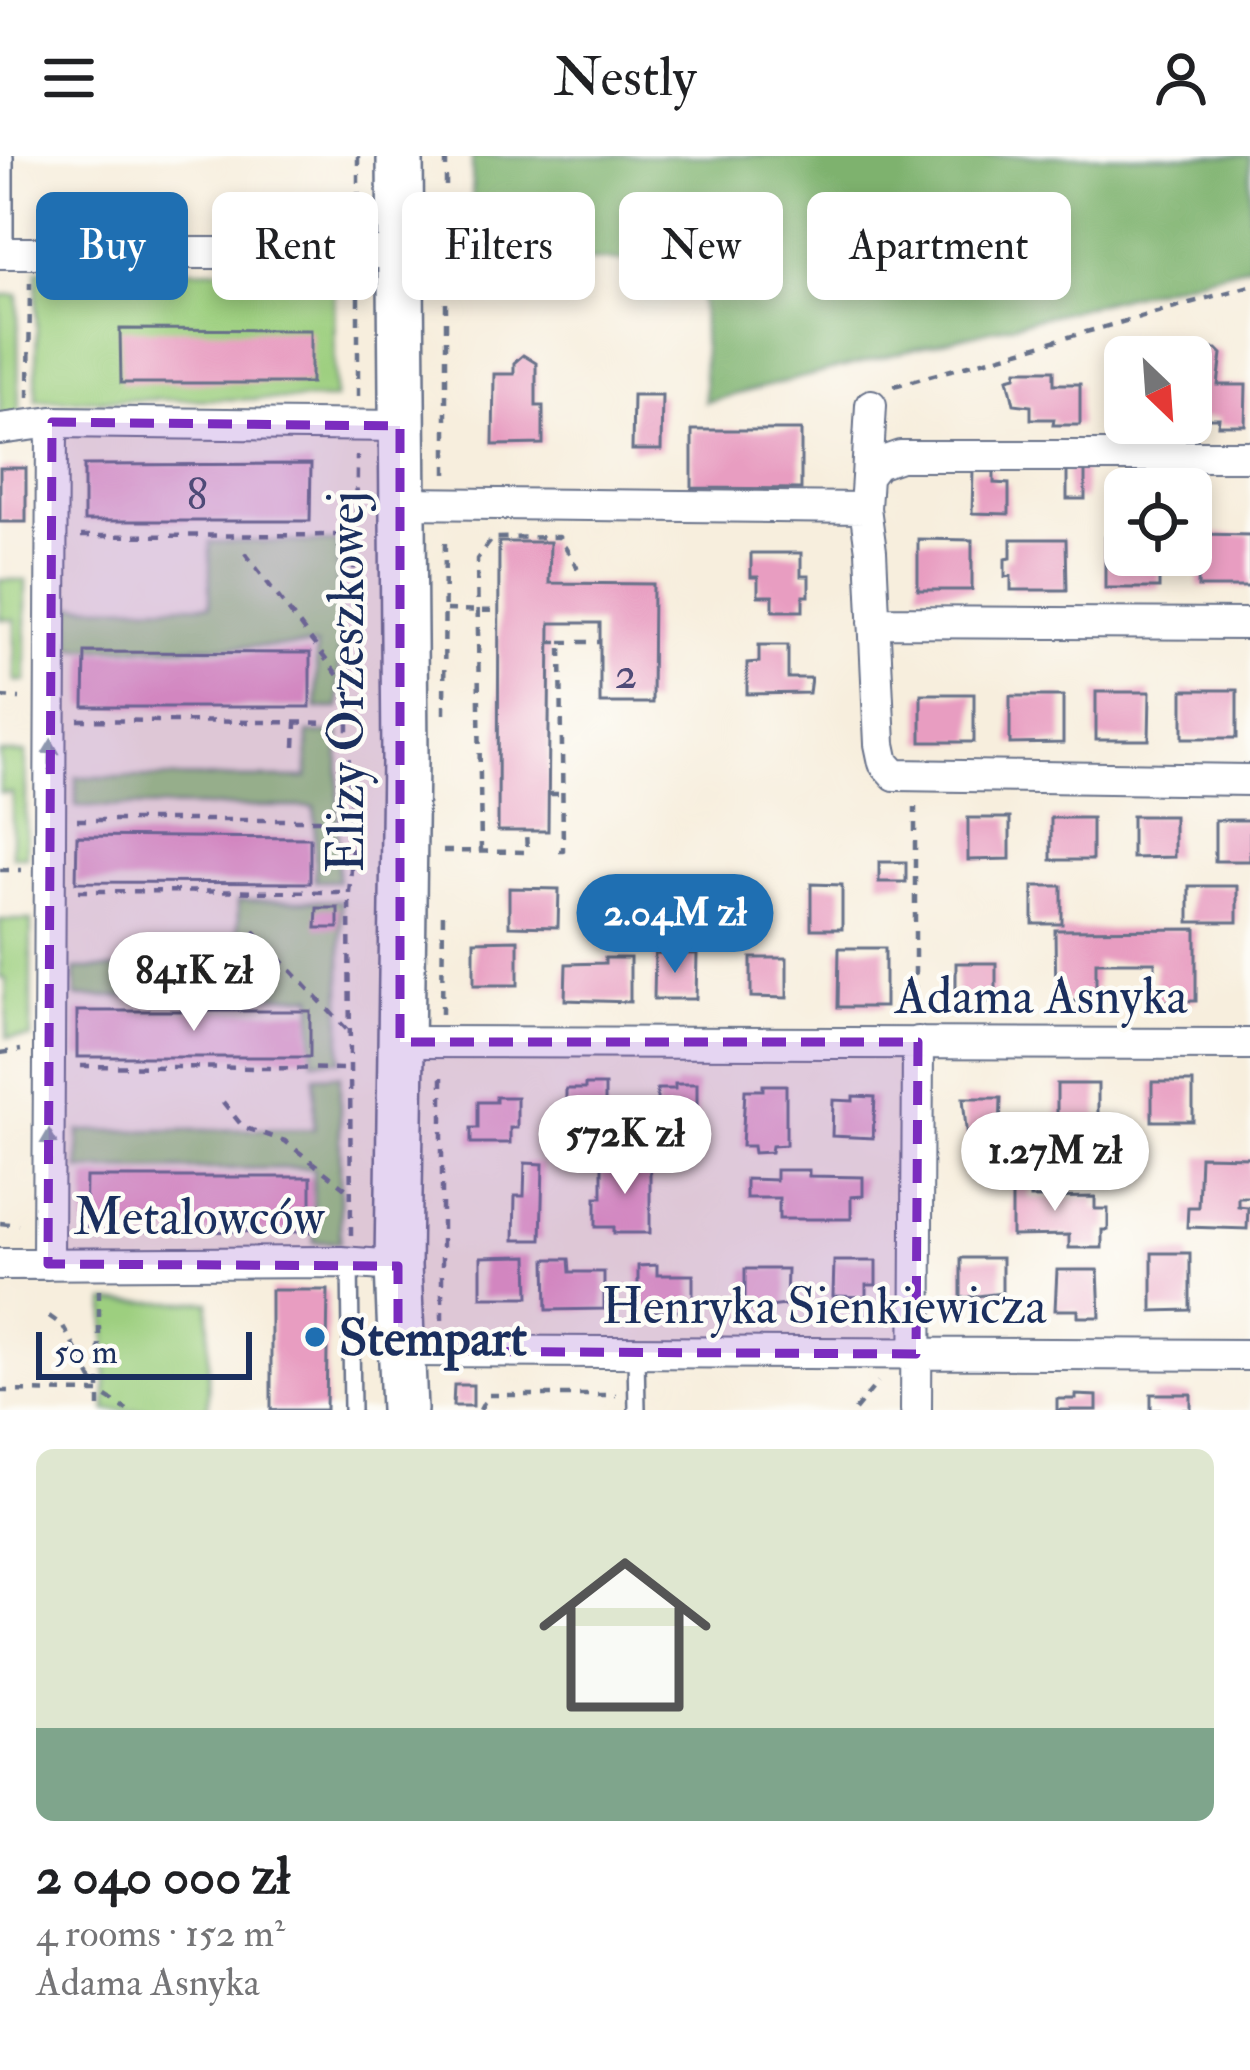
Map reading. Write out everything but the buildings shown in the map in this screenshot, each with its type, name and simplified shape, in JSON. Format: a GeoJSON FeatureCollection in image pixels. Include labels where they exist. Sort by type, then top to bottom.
{"type":"FeatureCollection","features":[{"type":"Feature","properties":{"kind":"street","name":"Elizy Orzeszkowej"},"geometry":{"type":"LineString","coordinates":[[400,156],[379,253],[379,425],[402,503],[405,779],[398,1351],[404,1410]]}},
{"type":"Feature","properties":{"kind":"street"},"geometry":{"type":"LineString","coordinates":[[12,253],[379,253]]}},
{"type":"Feature","properties":{"kind":"street"},"geometry":{"type":"LineString","coordinates":[[871,405],[866,492],[884,764],[902,777],[1250,780]]}},
{"type":"Feature","properties":{"kind":"street"},"geometry":{"type":"LineString","coordinates":[[49,1264],[27,426],[379,425]]}},
{"type":"Feature","properties":{"kind":"street"},"geometry":{"type":"LineString","coordinates":[[866,492],[877,464],[900,456],[1250,456]]}},
{"type":"Feature","properties":{"kind":"street"},"geometry":{"type":"LineString","coordinates":[[402,503],[866,492]]}},
{"type":"Feature","properties":{"kind":"street"},"geometry":{"type":"LineString","coordinates":[[874,622],[1250,624]]}},
{"type":"Feature","properties":{"kind":"street"},"geometry":{"type":"LineString","coordinates":[[916,1410],[903,1362],[917,1035]]}},
{"type":"Feature","properties":{"kind":"street","name":"Adama Asnyka"},"geometry":{"type":"LineString","coordinates":[[400,1042],[917,1035],[1250,1044]]}},
{"type":"Feature","properties":{"kind":"street","name":"Metalowców"},"geometry":{"type":"LineString","coordinates":[[0,1264],[398,1266]]}},
{"type":"Feature","properties":{"kind":"street","name":"Elizy Orzeszkowej"},"geometry":{"type":"LineString","coordinates":[[388,1410],[398,1351]]}},
{"type":"Feature","properties":{"kind":"street","name":"Henryka Sienkiewicza"},"geometry":{"type":"LineString","coordinates":[[398,1351],[903,1362],[1250,1355]]}},
{"type":"Feature","properties":{"kind":"lane"},"geometry":{"type":"LineString","coordinates":[[5,156],[12,253]]}},
{"type":"Feature","properties":{"kind":"lane"},"geometry":{"type":"LineString","coordinates":[[350,1264],[352,1410]]}},
{"type":"Feature","properties":{"kind":"lane"},"geometry":{"type":"LineString","coordinates":[[635,1353],[637,1410]]}},
{"type":"Feature","properties":{"kind":"path"},"geometry":{"type":"LineString","coordinates":[[350,1264],[349,892],[354,820],[349,690],[357,535],[379,425],[379,253],[358,156]]}},
{"type":"Feature","properties":{"kind":"path"},"geometry":{"type":"LineString","coordinates":[[12,253],[27,426]]}},
{"type":"Feature","properties":{"kind":"path"},"geometry":{"type":"LineString","coordinates":[[871,405],[895,386],[1250,286]]}},
{"type":"Feature","properties":{"kind":"path"},"geometry":{"type":"LineString","coordinates":[[65,536],[357,535]]}},
{"type":"Feature","properties":{"kind":"path"},"geometry":{"type":"LineString","coordinates":[[481,852],[477,559],[493,538],[559,537],[578,569]]}},
{"type":"Feature","properties":{"kind":"path"},"geometry":{"type":"LineString","coordinates":[[245,553],[349,690]]}},
{"type":"Feature","properties":{"kind":"path"},"geometry":{"type":"LineString","coordinates":[[446,610],[499,611]]}},
{"type":"Feature","properties":{"kind":"path"},"geometry":{"type":"LineString","coordinates":[[550,642],[600,641]]}},
{"type":"Feature","properties":{"kind":"path"},"geometry":{"type":"LineString","coordinates":[[550,851],[562,850],[561,642]]}},
{"type":"Feature","properties":{"kind":"path"},"geometry":{"type":"LineString","coordinates":[[0,698],[32,698]]}},
{"type":"Feature","properties":{"kind":"path"},"geometry":{"type":"LineString","coordinates":[[64,719],[348,723]]}},
{"type":"Feature","properties":{"kind":"path"},"geometry":{"type":"LineString","coordinates":[[295,747],[296,723]]}},
{"type":"Feature","properties":{"kind":"path"},"geometry":{"type":"LineString","coordinates":[[915,789],[917,1035]]}},
{"type":"Feature","properties":{"kind":"path"},"geometry":{"type":"LineString","coordinates":[[549,794],[562,794]]}},
{"type":"Feature","properties":{"kind":"path"},"geometry":{"type":"LineString","coordinates":[[63,820],[354,820]]}},
{"type":"Feature","properties":{"kind":"path"},"geometry":{"type":"LineString","coordinates":[[443,851],[526,851],[526,831]]}},
{"type":"Feature","properties":{"kind":"path"},"geometry":{"type":"LineString","coordinates":[[0,870],[34,870]]}},
{"type":"Feature","properties":{"kind":"path"},"geometry":{"type":"LineString","coordinates":[[63,890],[349,892]]}},
{"type":"Feature","properties":{"kind":"path"},"geometry":{"type":"LineString","coordinates":[[254,931],[351,1034]]}},
{"type":"Feature","properties":{"kind":"path"},"geometry":{"type":"LineString","coordinates":[[66,1066],[351,1069]]}},
{"type":"Feature","properties":{"kind":"path"},"geometry":{"type":"LineString","coordinates":[[223,1102],[243,1126],[285,1142],[350,1192]]}},
{"type":"Feature","properties":{"kind":"path"},"geometry":{"type":"LineString","coordinates":[[99,1264],[99,1410]]}},
{"type":"Feature","properties":{"kind":"path"},"geometry":{"type":"LineString","coordinates":[[49,1316],[63,1326],[99,1392],[128,1410]]}},
{"type":"Feature","properties":{"kind":"path"},"geometry":{"type":"LineString","coordinates":[[856,1410],[903,1362]]}},
{"type":"Feature","properties":{"kind":"path"},"geometry":{"type":"LineString","coordinates":[[0,1391],[99,1392]]}},
{"type":"Feature","properties":{"kind":"highlighted area"},"geometry":{"type":"Polygon","coordinates":[[[52,422],[400,426],[400,1042],[918,1042],[916,1354],[398,1351],[398,1266],[48,1264],[52,422]]]}},
{"type":"Feature","properties":{"kind":"green space"},"geometry":{"type":"Polygon","coordinates":[[[472,156],[1250,156],[1250,265],[705,402],[702,300],[783,300],[783,192],[619,192],[619,260],[595,260],[595,192],[472,192],[472,156]]]}},
{"type":"Feature","properties":{"kind":"green space"},"geometry":{"type":"Polygon","coordinates":[[[188,269],[212,269],[212,300],[334,300],[335,399],[36,400],[37,300],[188,300],[188,269]]]}},
{"type":"Feature","properties":{"kind":"green space"},"geometry":{"type":"Polygon","coordinates":[[[0,295],[18,295],[19,417],[0,419],[0,295]]]}},
{"type":"Feature","properties":{"kind":"green space"},"geometry":{"type":"Polygon","coordinates":[[[210,542],[338,542],[339,708],[317,708],[316,646],[71,648],[71,606],[210,605],[210,542]]]}},
{"type":"Feature","properties":{"kind":"green space"},"geometry":{"type":"Polygon","coordinates":[[[0,580],[26,580],[26,681],[15,681],[15,620],[0,619],[0,580]]]}},
{"type":"Feature","properties":{"kind":"green space"},"geometry":{"type":"Polygon","coordinates":[[[308,733],[339,733],[338,881],[315,881],[315,807],[76,806],[76,777],[307,778],[308,733]]]}},
{"type":"Feature","properties":{"kind":"green space"},"geometry":{"type":"Polygon","coordinates":[[[0,753],[26,753],[26,856],[12,856],[12,793],[0,793],[0,753]]]}},
{"type":"Feature","properties":{"kind":"green space"},"geometry":{"type":"Polygon","coordinates":[[[238,901],[341,901],[341,1060],[313,1061],[313,996],[76,997],[75,969],[237,968],[238,901]]]}},
{"type":"Feature","properties":{"kind":"green space"},"geometry":{"type":"Polygon","coordinates":[[[0,920],[31,920],[31,1038],[7,1038],[0,920]]]}},
{"type":"Feature","properties":{"kind":"green space"},"geometry":{"type":"Polygon","coordinates":[[[340,1075],[340,1242],[314,1242],[313,1168],[79,1170],[79,1131],[314,1129],[315,1076],[340,1075]]]}},
{"type":"Feature","properties":{"kind":"green space"},"geometry":{"type":"Polygon","coordinates":[[[106,1302],[209,1302],[208,1410],[106,1410],[106,1302]]]}},
{"type":"Feature","properties":{"kind":"place","name":"Stempart"},"geometry":{"type":"Point","coordinates":[315,1337]}}]}
